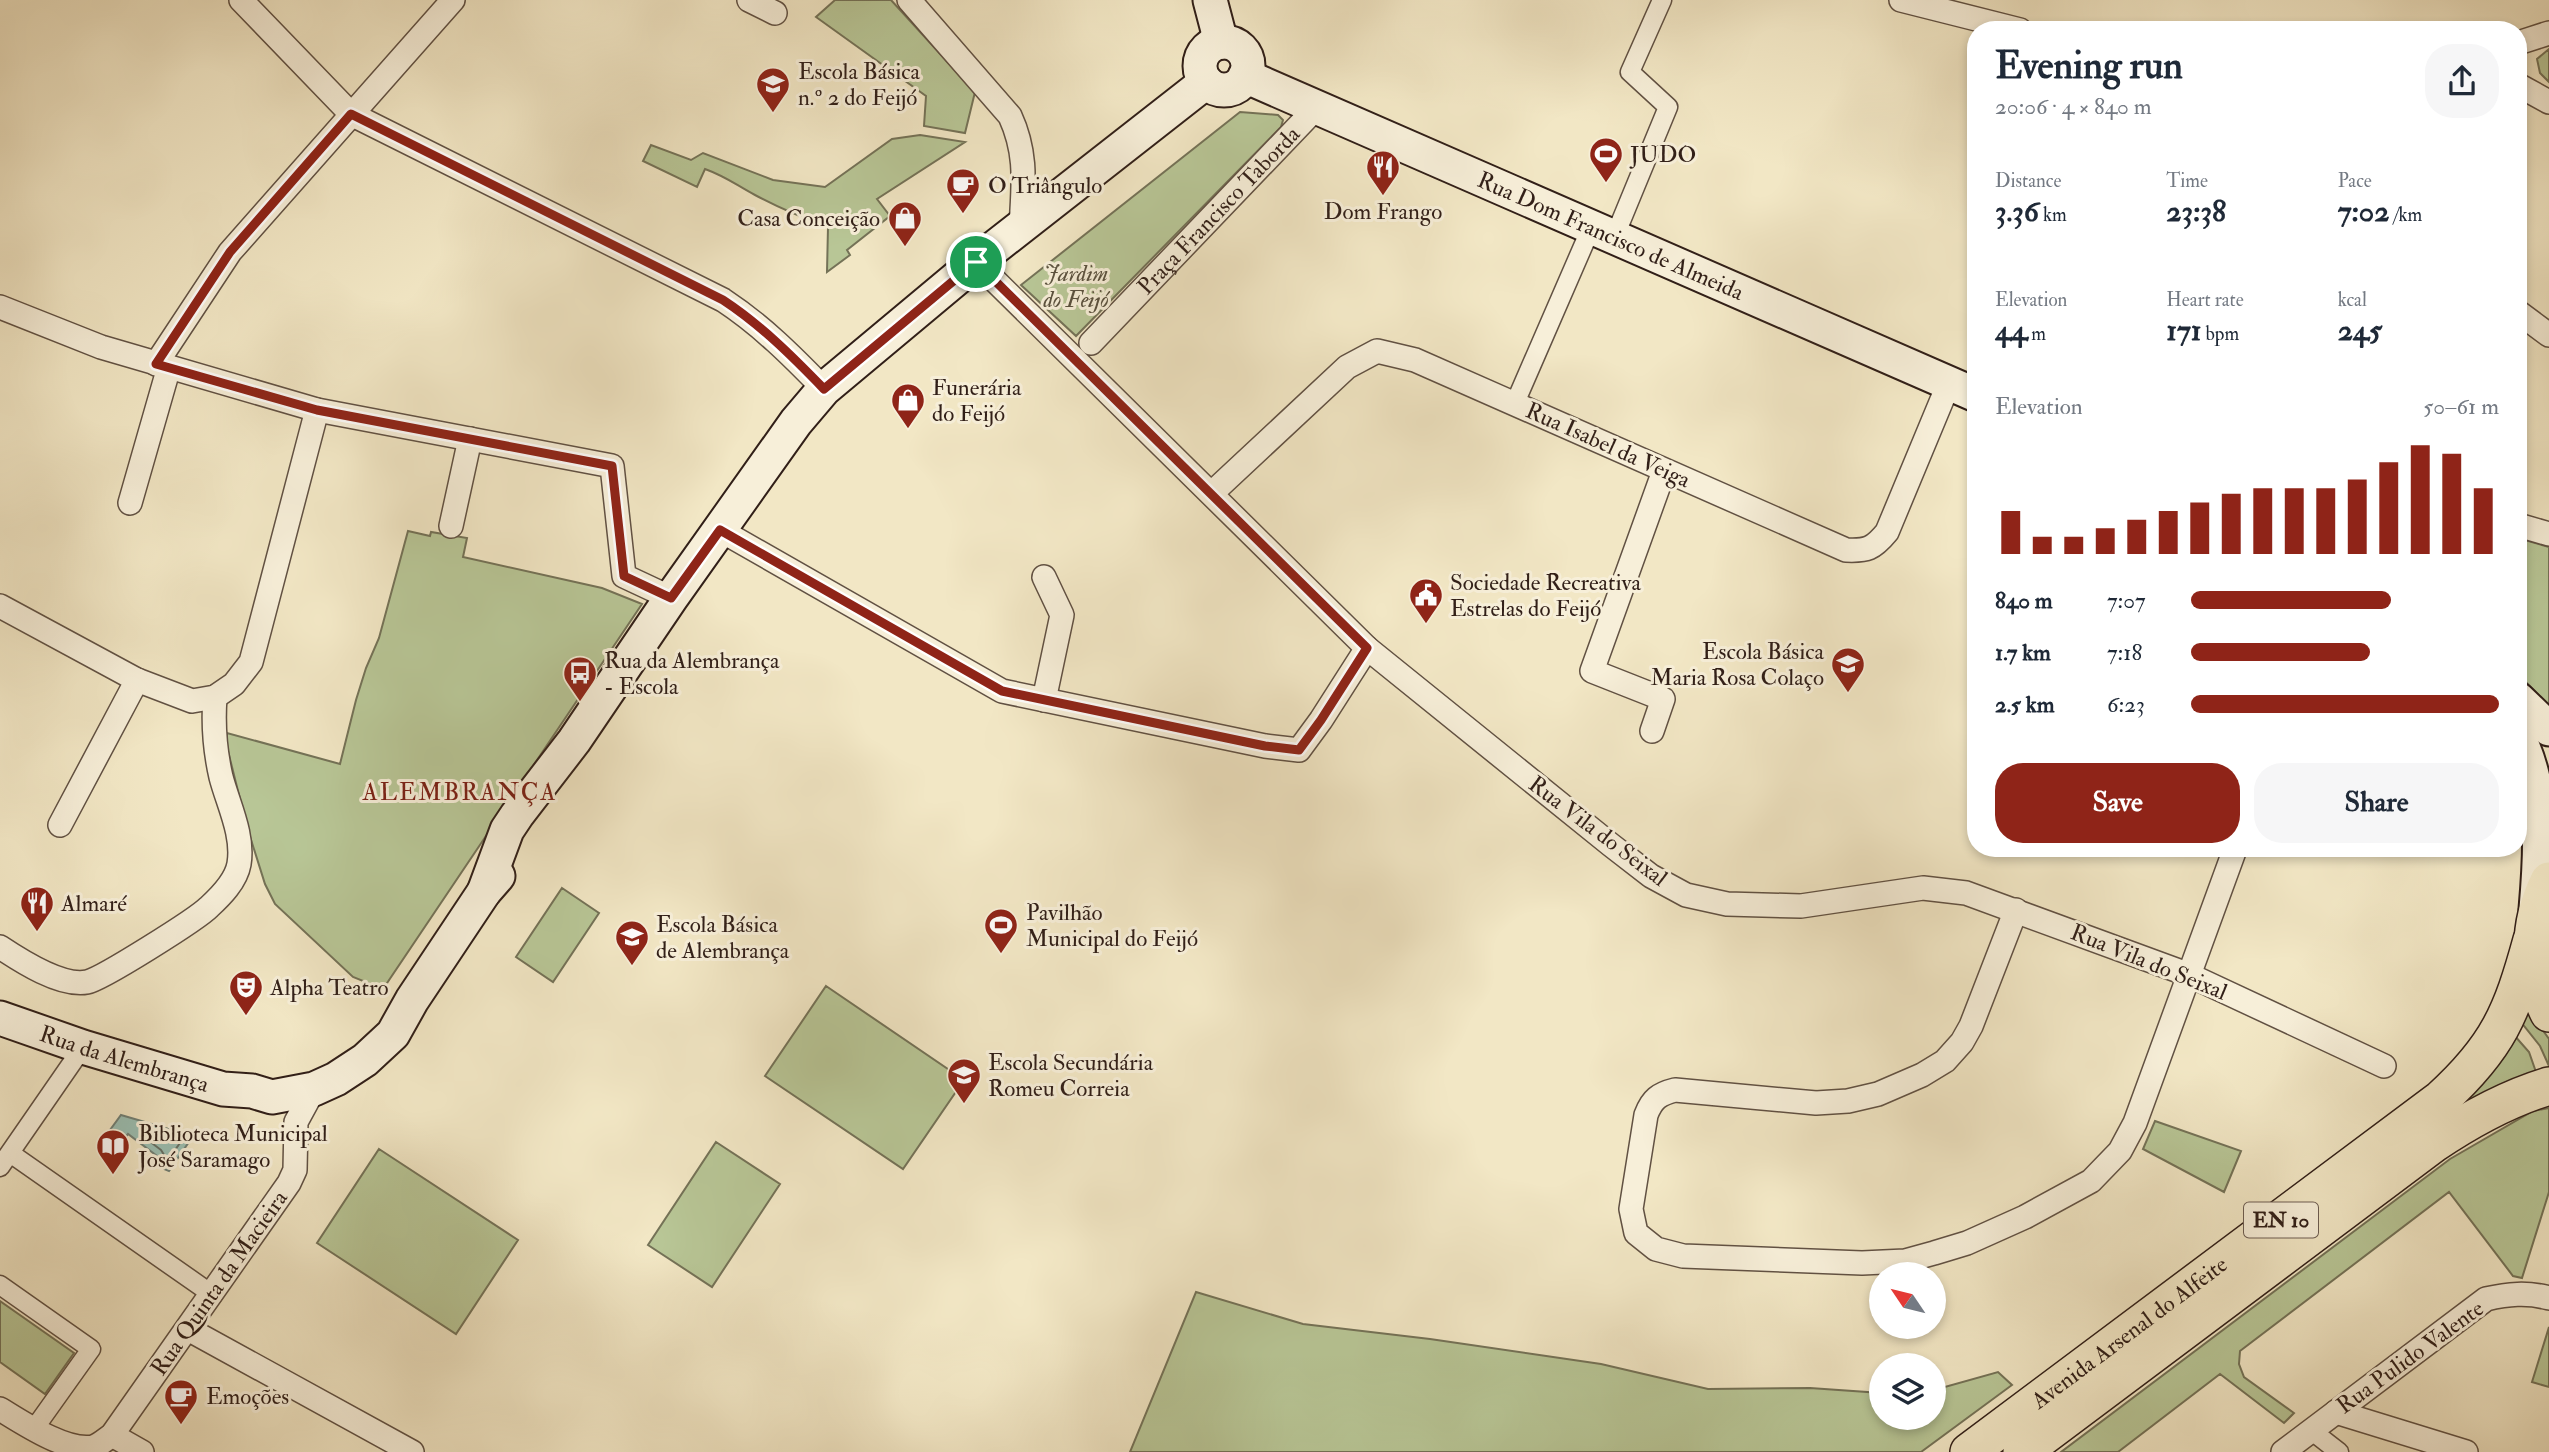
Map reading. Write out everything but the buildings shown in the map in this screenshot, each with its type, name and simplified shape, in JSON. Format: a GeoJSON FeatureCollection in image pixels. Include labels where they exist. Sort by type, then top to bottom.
{"type":"FeatureCollection","features":[{"type":"Feature","properties":{"kind":"main road"},"geometry":{"type":"LineString","coordinates":[[1210,0],[1221,42]]}},
{"type":"Feature","properties":{"kind":"main road"},"geometry":{"type":"LineString","coordinates":[[1221,42],[1237,46],[1243,52],[1248,68],[1245,76],[1232,88],[1222,90],[1206,82],[1199,66],[1206,50],[1221,42]]}},
{"type":"Feature","properties":{"kind":"main road","name":"Rua Dom Francisco de Almeida"},"geometry":{"type":"LineString","coordinates":[[1245,76],[1962,389]]}},
{"type":"Feature","properties":{"kind":"main road"},"geometry":{"type":"LineString","coordinates":[[976,262],[1206,82]]}},
{"type":"Feature","properties":{"kind":"main road","name":"Rua da Alembrança"},"geometry":{"type":"LineString","coordinates":[[0,1018],[83,1047],[223,1089],[262,1094],[314,1090],[365,1060],[393,1034],[412,1000],[484,892],[507,830],[575,741],[671,598],[796,422],[824,389],[976,262]]}},
{"type":"Feature","properties":{"kind":"main road"},"geometry":{"type":"LineString","coordinates":[[2527,708],[2549,729]]}},
{"type":"Feature","properties":{"kind":"main road"},"geometry":{"type":"LineString","coordinates":[[2527,764],[2536,793],[2539,819],[2534,928],[2536,981],[2549,1013]]}},
{"type":"Feature","properties":{"kind":"main road","name":"Avenida Arsenal do Alfeite"},"geometry":{"type":"LineString","coordinates":[[1969,1452],[2416,1119],[2449,1091],[2473,1067],[2505,1022],[2521,982],[2549,881]]}},
{"type":"Feature","properties":{"kind":"main road","name":"Rua da Alembrança"},"geometry":{"type":"LineString","coordinates":[[262,1094],[353,1044],[380,1021],[412,1000]]}},
{"type":"Feature","properties":{"kind":"main road","name":"Avenida Arsenal do Alfeite"},"geometry":{"type":"LineString","coordinates":[[2022,1452],[2442,1138],[2488,1110],[2517,1096],[2549,1086]]}},
{"type":"Feature","properties":{"kind":"street"},"geometry":{"type":"LineString","coordinates":[[241,0],[351,114],[723,300],[778,341],[824,389]]}},
{"type":"Feature","properties":{"kind":"street"},"geometry":{"type":"LineString","coordinates":[[130,503],[163,366],[230,252],[453,0]]}},
{"type":"Feature","properties":{"kind":"street"},"geometry":{"type":"LineString","coordinates":[[749,0],[775,13]]}},
{"type":"Feature","properties":{"kind":"street"},"geometry":{"type":"LineString","coordinates":[[909,0],[1010,116],[1021,139],[1023,167],[1020,228]]}},
{"type":"Feature","properties":{"kind":"street"},"geometry":{"type":"LineString","coordinates":[[1515,403],[1668,107],[1630,72],[1662,0]]}},
{"type":"Feature","properties":{"kind":"street"},"geometry":{"type":"LineString","coordinates":[[1901,0],[1984,21]]}},
{"type":"Feature","properties":{"kind":"street"},"geometry":{"type":"LineString","coordinates":[[2527,40],[2549,33]]}},
{"type":"Feature","properties":{"kind":"street"},"geometry":{"type":"LineString","coordinates":[[2527,90],[2549,102]]}},
{"type":"Feature","properties":{"kind":"street","name":"Praça Francisco Taborda"},"geometry":{"type":"LineString","coordinates":[[1091,343],[1317,107]]}},
{"type":"Feature","properties":{"kind":"street","name":"Rua Vila do Seixal"},"geometry":{"type":"LineString","coordinates":[[976,262],[1367,648],[1651,876],[1686,895],[1727,904],[1801,906],[1923,888],[1966,892],[2188,974],[2384,1066]]}},
{"type":"Feature","properties":{"kind":"street"},"geometry":{"type":"LineString","coordinates":[[0,307],[101,347],[317,410],[612,466],[624,576],[671,598]]}},
{"type":"Feature","properties":{"kind":"street"},"geometry":{"type":"LineString","coordinates":[[2527,319],[2549,335]]}},
{"type":"Feature","properties":{"kind":"street","name":"Rua Isabel da Veiga"},"geometry":{"type":"LineString","coordinates":[[1212,493],[1347,367],[1377,351],[1415,360],[1846,550],[1865,551],[1878,543],[1887,532],[1962,389]]}},
{"type":"Feature","properties":{"kind":"street"},"geometry":{"type":"LineString","coordinates":[[0,606],[137,680],[192,701],[215,697],[234,684],[250,662],[317,410]]}},
{"type":"Feature","properties":{"kind":"street"},"geometry":{"type":"LineString","coordinates":[[451,526],[470,439]]}},
{"type":"Feature","properties":{"kind":"street"},"geometry":{"type":"LineString","coordinates":[[1652,731],[1663,699],[1592,671],[1664,471]]}},
{"type":"Feature","properties":{"kind":"street"},"geometry":{"type":"LineString","coordinates":[[2527,528],[2549,534]]}},
{"type":"Feature","properties":{"kind":"street"},"geometry":{"type":"LineString","coordinates":[[720,530],[1002,691],[1265,746],[1299,750],[1367,648]]}},
{"type":"Feature","properties":{"kind":"street"},"geometry":{"type":"LineString","coordinates":[[1044,577],[1062,615],[1044,700]]}},
{"type":"Feature","properties":{"kind":"street"},"geometry":{"type":"LineString","coordinates":[[60,825],[137,680]]}},
{"type":"Feature","properties":{"kind":"street"},"geometry":{"type":"LineString","coordinates":[[0,947],[62,980],[87,982],[108,972],[208,909],[230,885],[239,866],[240,843],[220,774],[213,718],[215,697]]}},
{"type":"Feature","properties":{"kind":"street"},"geometry":{"type":"LineString","coordinates":[[2016,910],[1971,1026],[1962,1042],[1945,1060],[1922,1074],[1878,1094],[1847,1101],[1816,1103],[1675,1090],[1662,1093],[1651,1101],[1646,1115],[1631,1209],[1636,1233],[1645,1242],[1669,1254],[1884,1263],[1905,1261],[1967,1243],[2025,1217],[2091,1181],[2120,1151],[2135,1123],[2232,857]]}},
{"type":"Feature","properties":{"kind":"street"},"geometry":{"type":"LineString","coordinates":[[83,1047],[5,1160],[213,1295]]}},
{"type":"Feature","properties":{"kind":"street","name":"Rua Quinta da Macieira"},"geometry":{"type":"LineString","coordinates":[[112,1435],[213,1295],[292,1178],[295,1170],[296,1122],[314,1090]]}},
{"type":"Feature","properties":{"kind":"street"},"geometry":{"type":"LineString","coordinates":[[262,1094],[296,1122]]}},
{"type":"Feature","properties":{"kind":"street"},"geometry":{"type":"LineString","coordinates":[[0,1285],[91,1349],[34,1429]]}},
{"type":"Feature","properties":{"kind":"street","name":"Rua Pulido Valente"},"geometry":{"type":"LineString","coordinates":[[2283,1452],[2486,1299],[2509,1293],[2549,1298]]}},
{"type":"Feature","properties":{"kind":"street"},"geometry":{"type":"LineString","coordinates":[[188,1329],[412,1452]]}},
{"type":"Feature","properties":{"kind":"street"},"geometry":{"type":"LineString","coordinates":[[0,1409],[60,1443],[78,1448],[92,1447],[112,1435],[142,1452]]}},
{"type":"Feature","properties":{"kind":"street"},"geometry":{"type":"LineString","coordinates":[[2336,1412],[2466,1452]]}},
{"type":"Feature","properties":{"kind":"street"},"geometry":{"type":"LineString","coordinates":[[2312,1430],[2339,1452]]}},
{"type":"Feature","properties":{"kind":"green space"},"geometry":{"type":"Polygon","coordinates":[[[835,0],[891,0],[975,92],[965,133],[924,126],[926,96],[816,17],[835,0]]]}},
{"type":"Feature","properties":{"kind":"green space"},"geometry":{"type":"Polygon","coordinates":[[[2549,49],[2549,82],[2540,73],[2537,59],[2549,49]]]}},
{"type":"Feature","properties":{"kind":"green space","name":"Jardim do Feijó"},"geometry":{"type":"Polygon","coordinates":[[[1240,112],[1278,115],[1283,120],[1281,127],[1076,336],[1021,285],[1240,112]]]}},
{"type":"Feature","properties":{"kind":"green space"},"geometry":{"type":"Polygon","coordinates":[[[920,135],[965,142],[877,199],[890,216],[847,250],[850,255],[827,272],[828,227],[773,204],[705,169],[697,187],[643,161],[651,145],[691,160],[703,153],[773,180],[825,187],[892,139],[920,135]]]}},
{"type":"Feature","properties":{"kind":"green space"},"geometry":{"type":"Polygon","coordinates":[[[408,531],[430,536],[431,532],[467,538],[463,557],[602,588],[642,604],[383,989],[353,977],[275,904],[265,884],[247,827],[226,743],[227,733],[340,764],[356,700],[379,638],[408,531]]]}},
{"type":"Feature","properties":{"kind":"green space"},"geometry":{"type":"Polygon","coordinates":[[[2527,541],[2549,547],[2549,706],[2527,683],[2527,541]]]}},
{"type":"Feature","properties":{"kind":"green space"},"geometry":{"type":"Polygon","coordinates":[[[562,888],[599,913],[553,982],[516,957],[562,888]]]}},
{"type":"Feature","properties":{"kind":"green space"},"geometry":{"type":"Polygon","coordinates":[[[826,986],[964,1080],[903,1169],[765,1076],[826,986]]]}},
{"type":"Feature","properties":{"kind":"green space"},"geometry":{"type":"Polygon","coordinates":[[[2527,1008],[2549,1039],[2549,1066],[2540,1046],[2521,1022],[2527,1008]]]}},
{"type":"Feature","properties":{"kind":"green space"},"geometry":{"type":"Polygon","coordinates":[[[2514,1035],[2529,1052],[2537,1075],[2446,1120],[2000,1452],[1991,1452],[2514,1035]]]}},
{"type":"Feature","properties":{"kind":"green space"},"geometry":{"type":"Polygon","coordinates":[[[2549,1108],[2549,1192],[2522,1278],[2513,1276],[2449,1192],[2240,1351],[2239,1364],[2244,1377],[2294,1413],[2284,1423],[2220,1374],[2118,1452],[2061,1452],[2450,1159],[2533,1111],[2549,1108]]]}},
{"type":"Feature","properties":{"kind":"green space"},"geometry":{"type":"Polygon","coordinates":[[[2155,1121],[2241,1151],[2224,1192],[2143,1149],[2155,1121]]]}},
{"type":"Feature","properties":{"kind":"green space"},"geometry":{"type":"Polygon","coordinates":[[[716,1142],[780,1184],[712,1287],[648,1245],[716,1142]]]}},
{"type":"Feature","properties":{"kind":"green space"},"geometry":{"type":"Polygon","coordinates":[[[379,1149],[518,1240],[456,1334],[317,1243],[379,1149]]]}},
{"type":"Feature","properties":{"kind":"green space"},"geometry":{"type":"Polygon","coordinates":[[[1196,1292],[1303,1324],[1601,1364],[1708,1389],[1810,1388],[1869,1392],[1869,1430],[1946,1430],[1946,1387],[1998,1372],[2012,1385],[1921,1452],[1130,1452],[1196,1292]]]}},
{"type":"Feature","properties":{"kind":"green space"},"geometry":{"type":"Polygon","coordinates":[[[0,1301],[74,1353],[45,1394],[0,1362],[0,1301]]]}},
{"type":"Feature","properties":{"kind":"green space"},"geometry":{"type":"Polygon","coordinates":[[[2549,1327],[2549,1387],[2532,1382],[2549,1327]]]}},
{"type":"Feature","properties":{"kind":"water"},"geometry":{"type":"Polygon","coordinates":[[[121,1115],[193,1136],[169,1171],[152,1164],[157,1156],[128,1134],[115,1150],[102,1141],[121,1115]]]}},
{"type":"Feature","properties":{"kind":"place","name":"Escola Básica n.º 2 do Feijó"},"geometry":{"type":"Point","coordinates":[773,114]}},
{"type":"Feature","properties":{"kind":"place","name":"JUDO"},"geometry":{"type":"Point","coordinates":[1606,184]}},
{"type":"Feature","properties":{"kind":"place","name":"Dom Frango"},"geometry":{"type":"Point","coordinates":[1383,197]}},
{"type":"Feature","properties":{"kind":"place","name":"O Triângulo"},"geometry":{"type":"Point","coordinates":[963,215]}},
{"type":"Feature","properties":{"kind":"place","name":"Casa Conceição"},"geometry":{"type":"Point","coordinates":[905,248]}},
{"type":"Feature","properties":{"kind":"place","name":"Funerária do Feijó"},"geometry":{"type":"Point","coordinates":[908,430]}},
{"type":"Feature","properties":{"kind":"place","name":"Sociedade Recreativa Estrelas do Feijó"},"geometry":{"type":"Point","coordinates":[1426,625]}},
{"type":"Feature","properties":{"kind":"place","name":"Escola Básica Maria Rosa Colaço"},"geometry":{"type":"Point","coordinates":[1848,694]}},
{"type":"Feature","properties":{"kind":"place","name":"Rua da Alembrança - Escola"},"geometry":{"type":"Point","coordinates":[580,703]}},
{"type":"Feature","properties":{"kind":"place","name":"Almaré"},"geometry":{"type":"Point","coordinates":[37,933]}},
{"type":"Feature","properties":{"kind":"place","name":"Pavilhão Municipal do Feijó"},"geometry":{"type":"Point","coordinates":[1001,955]}},
{"type":"Feature","properties":{"kind":"place","name":"Escola Básica de Alembrança"},"geometry":{"type":"Point","coordinates":[632,967]}},
{"type":"Feature","properties":{"kind":"place","name":"Alpha Teatro"},"geometry":{"type":"Point","coordinates":[246,1017]}},
{"type":"Feature","properties":{"kind":"place","name":"Escola Secundária Romeu Correia"},"geometry":{"type":"Point","coordinates":[964,1105]}},
{"type":"Feature","properties":{"kind":"place","name":"Biblioteca Municipal José Saramago"},"geometry":{"type":"Point","coordinates":[113,1176]}},
{"type":"Feature","properties":{"kind":"place","name":"Emoções"},"geometry":{"type":"Point","coordinates":[181,1426]}},
{"type":"Feature","properties":{"kind":"district","name":"ALEMBRANÇA"},"geometry":{"type":"Point","coordinates":[460,792]}},
{"type":"Feature","properties":{"kind":"route"},"geometry":{"type":"LineString","coordinates":[[351,114],[723,300],[778,341],[824,389],[976,262],[1367,648],[1299,750],[1265,746],[1002,691],[720,530],[671,598],[624,576],[612,466],[317,410],[156,364],[230,252],[351,114]]}}]}
